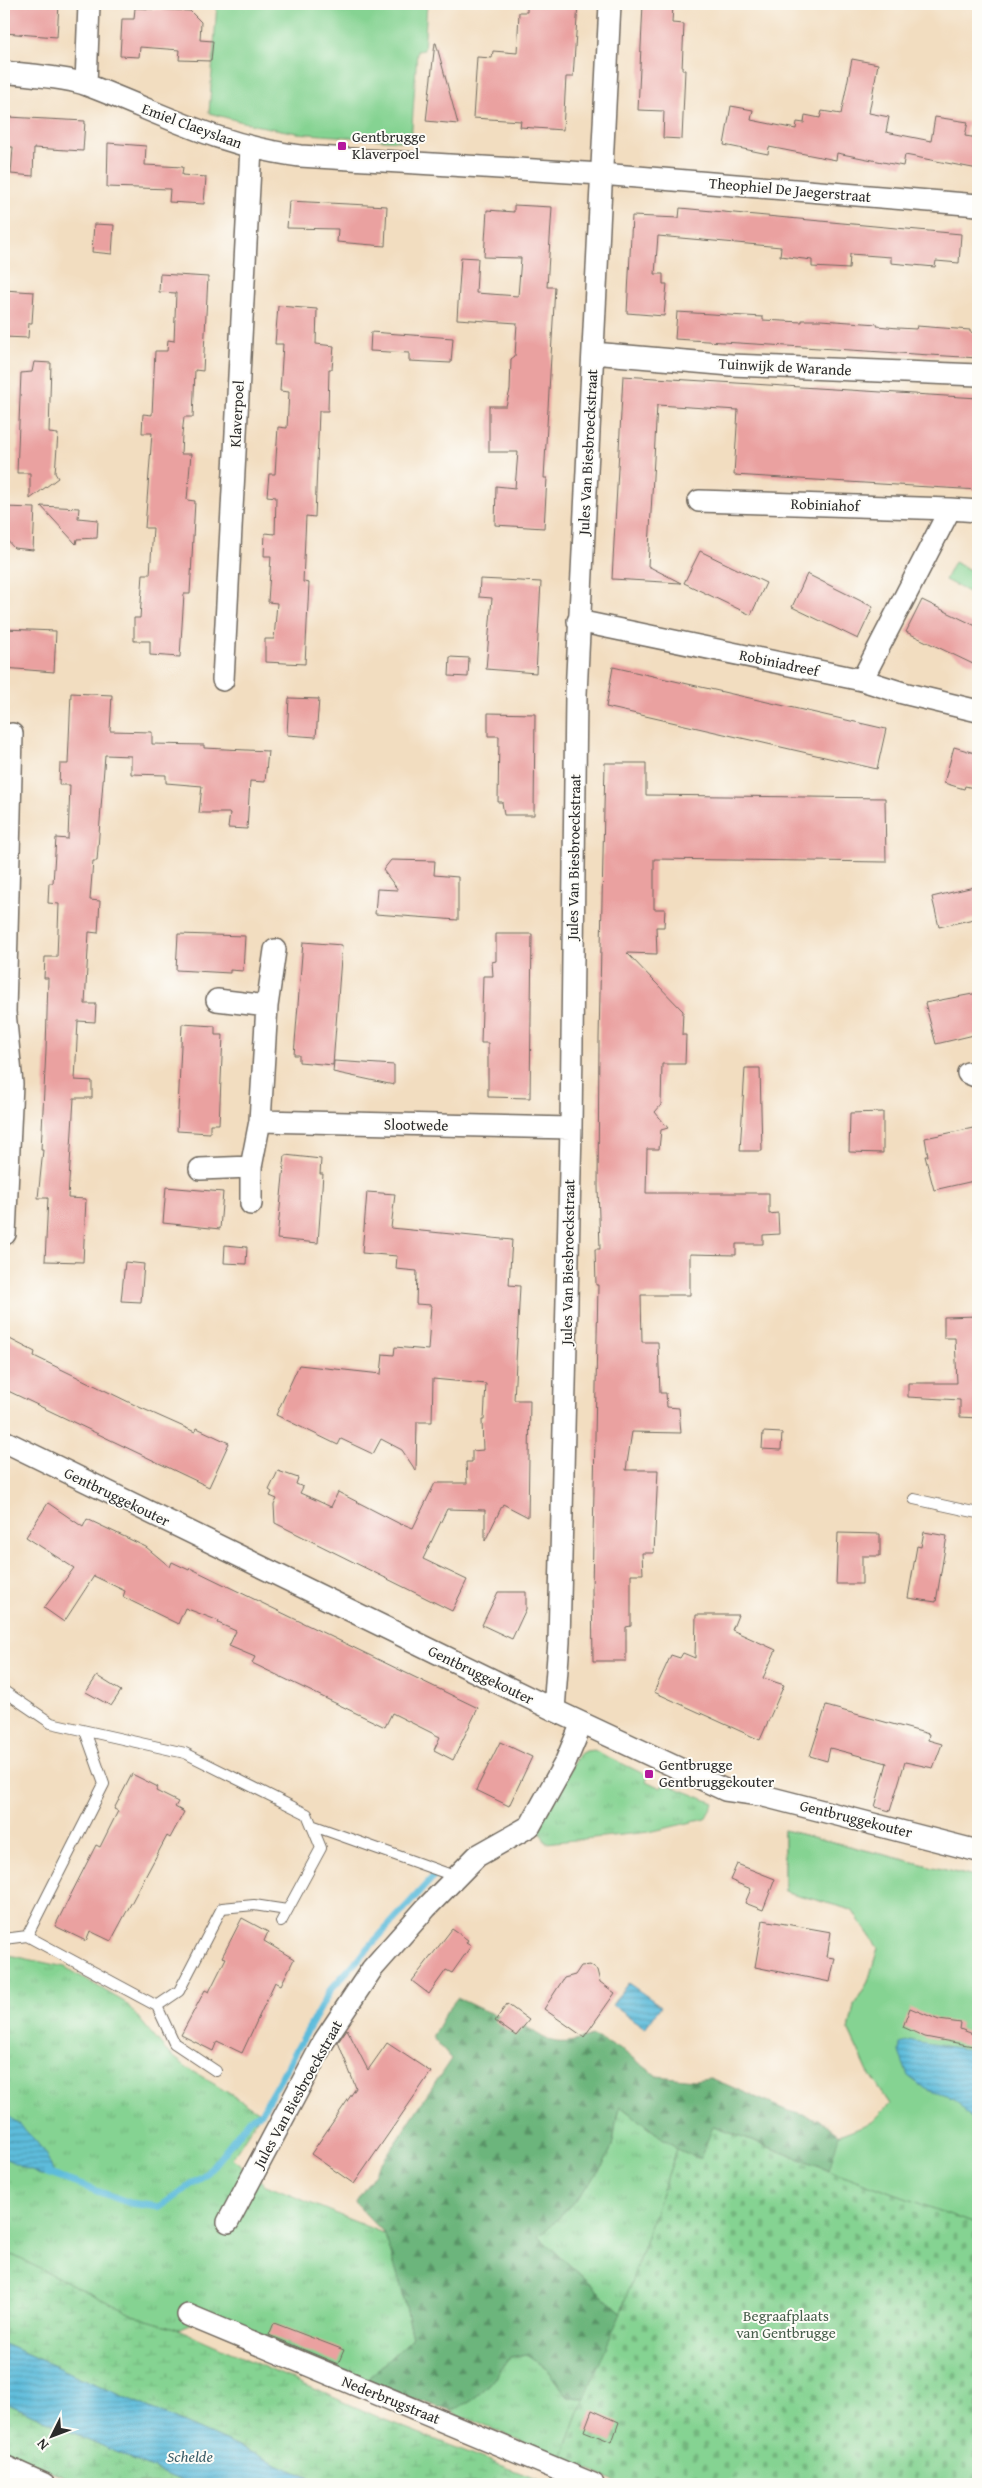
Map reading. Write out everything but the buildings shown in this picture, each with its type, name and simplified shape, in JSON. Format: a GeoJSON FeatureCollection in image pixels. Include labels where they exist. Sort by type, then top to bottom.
{"type":"FeatureCollection","features":[{"type":"Feature","properties":{"kind":"street"},"geometry":{"type":"LineString","coordinates":[[86,84],[89,4]]}},
{"type":"Feature","properties":{"kind":"street","name":"Jules Van Biesbroeckstraat"},"geometry":{"type":"LineString","coordinates":[[554,1710],[559,1642],[571,1128],[578,621],[610,4]]}},
{"type":"Feature","properties":{"kind":"street","name":"Emiel Claeyslaan"},"geometry":{"type":"LineString","coordinates":[[4,72],[86,84],[217,138],[251,148],[300,156],[601,174]]}},
{"type":"Feature","properties":{"kind":"street","name":"Klaverpoel"},"geometry":{"type":"LineString","coordinates":[[223,680],[251,148]]}},
{"type":"Feature","properties":{"kind":"street","name":"Theophiel De Jaegerstraat"},"geometry":{"type":"LineString","coordinates":[[601,174],[978,205]]}},
{"type":"Feature","properties":{"kind":"street","name":"Tuinwijk de Warande"},"geometry":{"type":"LineString","coordinates":[[593,353],[731,365],[978,375]]}},
{"type":"Feature","properties":{"kind":"street","name":"Robiniahof"},"geometry":{"type":"LineString","coordinates":[[699,501],[978,511]]}},
{"type":"Feature","properties":{"kind":"street"},"geometry":{"type":"LineString","coordinates":[[862,680],[950,509]]}},
{"type":"Feature","properties":{"kind":"street","name":"Robiniadreef"},"geometry":{"type":"LineString","coordinates":[[578,621],[862,680],[904,693],[978,711]]}},
{"type":"Feature","properties":{"kind":"street"},"geometry":{"type":"LineString","coordinates":[[5,1234],[8,1080],[4,1012],[12,734]]}},
{"type":"Feature","properties":{"kind":"street"},"geometry":{"type":"LineString","coordinates":[[252,1204],[251,1167],[260,1121],[267,1006],[275,950]]}},
{"type":"Feature","properties":{"kind":"street"},"geometry":{"type":"LineString","coordinates":[[217,1000],[267,1006]]}},
{"type":"Feature","properties":{"kind":"street","name":"Slootwede"},"geometry":{"type":"LineString","coordinates":[[260,1121],[571,1128]]}},
{"type":"Feature","properties":{"kind":"street"},"geometry":{"type":"LineString","coordinates":[[200,1168],[251,1167]]}},
{"type":"Feature","properties":{"kind":"street","name":"Gentbruggekouter"},"geometry":{"type":"LineString","coordinates":[[4,1441],[554,1710],[725,1790],[760,1795],[978,1851]]}},
{"type":"Feature","properties":{"kind":"street","name":"Jules Van Biesbroeckstraat"},"geometry":{"type":"LineString","coordinates":[[228,2222],[324,2041],[366,1977],[426,1908],[478,1856],[530,1826],[566,1761],[582,1723]]}},
{"type":"Feature","properties":{"kind":"street","name":"Nederbrugstraat"},"geometry":{"type":"LineString","coordinates":[[188,2314],[594,2484]]}},
{"type":"Feature","properties":{"kind":"street"},"geometry":{"type":"LineString","coordinates":[[8,2474],[44,2484]]}},
{"type":"Feature","properties":{"kind":"lane"},"geometry":{"type":"LineString","coordinates":[[914,1499],[978,1513]]}},
{"type":"Feature","properties":{"kind":"lane"},"geometry":{"type":"LineString","coordinates":[[4,1691],[50,1723],[186,1753],[307,1814],[314,1826],[321,1848],[282,1922]]}},
{"type":"Feature","properties":{"kind":"lane"},"geometry":{"type":"LineString","coordinates":[[27,1936],[104,1784],[85,1731]]}},
{"type":"Feature","properties":{"kind":"lane"},"geometry":{"type":"LineString","coordinates":[[314,1826],[457,1877]]}},
{"type":"Feature","properties":{"kind":"lane"},"geometry":{"type":"LineString","coordinates":[[157,2006],[179,1991],[222,1908],[254,1905],[287,1910]]}},
{"type":"Feature","properties":{"kind":"lane"},"geometry":{"type":"LineString","coordinates":[[4,1939],[27,1936],[157,2006],[174,2043],[216,2071]]}},
{"type":"Feature","properties":{"kind":"green space"},"geometry":{"type":"Polygon","coordinates":[[[217,4],[427,4],[424,50],[417,51],[411,142],[297,133],[254,125],[209,113],[217,4]]]}},
{"type":"Feature","properties":{"kind":"green space"},"geometry":{"type":"Polygon","coordinates":[[[954,562],[978,574],[978,597],[945,580],[954,562]]]}},
{"type":"Feature","properties":{"kind":"green space"},"geometry":{"type":"Polygon","coordinates":[[[594,1750],[648,1776],[646,1781],[661,1788],[664,1783],[714,1803],[705,1819],[649,1832],[546,1843],[538,1828],[578,1755],[585,1751],[594,1750]]]}},
{"type":"Feature","properties":{"kind":"green space"},"geometry":{"type":"Polygon","coordinates":[[[784,1830],[978,1878],[978,2225],[714,2127],[700,2159],[677,2149],[620,2106],[612,2146],[604,2163],[588,2186],[539,2237],[621,2312],[586,2398],[568,2397],[550,2372],[527,2354],[510,2357],[484,2389],[470,2401],[450,2411],[364,2382],[413,2337],[401,2286],[385,2234],[355,2203],[451,2059],[432,2037],[446,2012],[457,1998],[495,2015],[510,2018],[541,2036],[556,2042],[566,2042],[592,2036],[622,2050],[657,2076],[694,2080],[711,2078],[788,2111],[818,2119],[839,2135],[872,2123],[890,2104],[868,2072],[849,2031],[854,2005],[868,1982],[878,1948],[852,1910],[784,1891],[784,1830]]]}},
{"type":"Feature","properties":{"kind":"green space"},"geometry":{"type":"Polygon","coordinates":[[[784,1830],[978,1878],[978,2225],[829,2170],[839,2135],[872,2122],[890,2104],[868,2072],[849,2031],[854,2005],[868,1982],[878,1948],[852,1910],[784,1891],[784,1830]]]}},
{"type":"Feature","properties":{"kind":"green space"},"geometry":{"type":"Polygon","coordinates":[[[4,1954],[65,1967],[126,2003],[166,2051],[188,2068],[261,2113],[232,2158],[266,2185],[385,2234],[401,2286],[413,2337],[364,2382],[209,2315],[178,2329],[140,2318],[4,2251],[4,1954]]]}},
{"type":"Feature","properties":{"kind":"green space"},"geometry":{"type":"Polygon","coordinates":[[[620,2106],[677,2149],[621,2312],[539,2237],[578,2197],[604,2163],[612,2146],[620,2106]]]}},
{"type":"Feature","properties":{"kind":"green space","name":"Begraafplaats van Gentbrugge"},"geometry":{"type":"Polygon","coordinates":[[[713,2127],[978,2225],[978,2484],[622,2484],[562,2459],[578,2414],[621,2312],[677,2149],[700,2159],[713,2127]]]}},
{"type":"Feature","properties":{"kind":"green space"},"geometry":{"type":"Polygon","coordinates":[[[4,2251],[140,2318],[178,2329],[385,2420],[549,2484],[323,2484],[4,2344],[4,2251]]]}},
{"type":"Feature","properties":{"kind":"green space"},"geometry":{"type":"Polygon","coordinates":[[[527,2354],[550,2372],[568,2397],[586,2398],[578,2414],[562,2459],[450,2411],[470,2401],[484,2389],[510,2357],[527,2354]]]}},
{"type":"Feature","properties":{"kind":"green space"},"geometry":{"type":"Polygon","coordinates":[[[4,2402],[188,2484],[82,2484],[4,2451],[4,2402]]]}},
{"type":"Feature","properties":{"kind":"water"},"geometry":{"type":"Polygon","coordinates":[[[628,1983],[661,2006],[645,2028],[612,2005],[628,1983]]]}},
{"type":"Feature","properties":{"kind":"water"},"geometry":{"type":"Polygon","coordinates":[[[912,2041],[978,2051],[978,2127],[955,2099],[925,2089],[908,2076],[899,2052],[900,2044],[912,2041]]]}},
{"type":"Feature","properties":{"kind":"water"},"geometry":{"type":"Polygon","coordinates":[[[4,2112],[35,2140],[47,2157],[54,2176],[40,2175],[4,2158],[4,2112]]]}},
{"type":"Feature","properties":{"kind":"water","name":"Schelde"},"geometry":{"type":"Polygon","coordinates":[[[4,2344],[323,2484],[188,2484],[4,2402],[4,2344]]]}},
{"type":"Feature","properties":{"kind":"waterway"},"geometry":{"type":"LineString","coordinates":[[47,2173],[130,2203],[160,2207],[208,2172],[250,2119],[261,2113],[331,1989],[433,1877]]}},
{"type":"Feature","properties":{"kind":"place","name":"Gentbrugge Klaverpoel"},"geometry":{"type":"Point","coordinates":[342,146]}},
{"type":"Feature","properties":{"kind":"place","name":"Gentbrugge Gentbruggekouter"},"geometry":{"type":"Point","coordinates":[649,1774]}}]}
